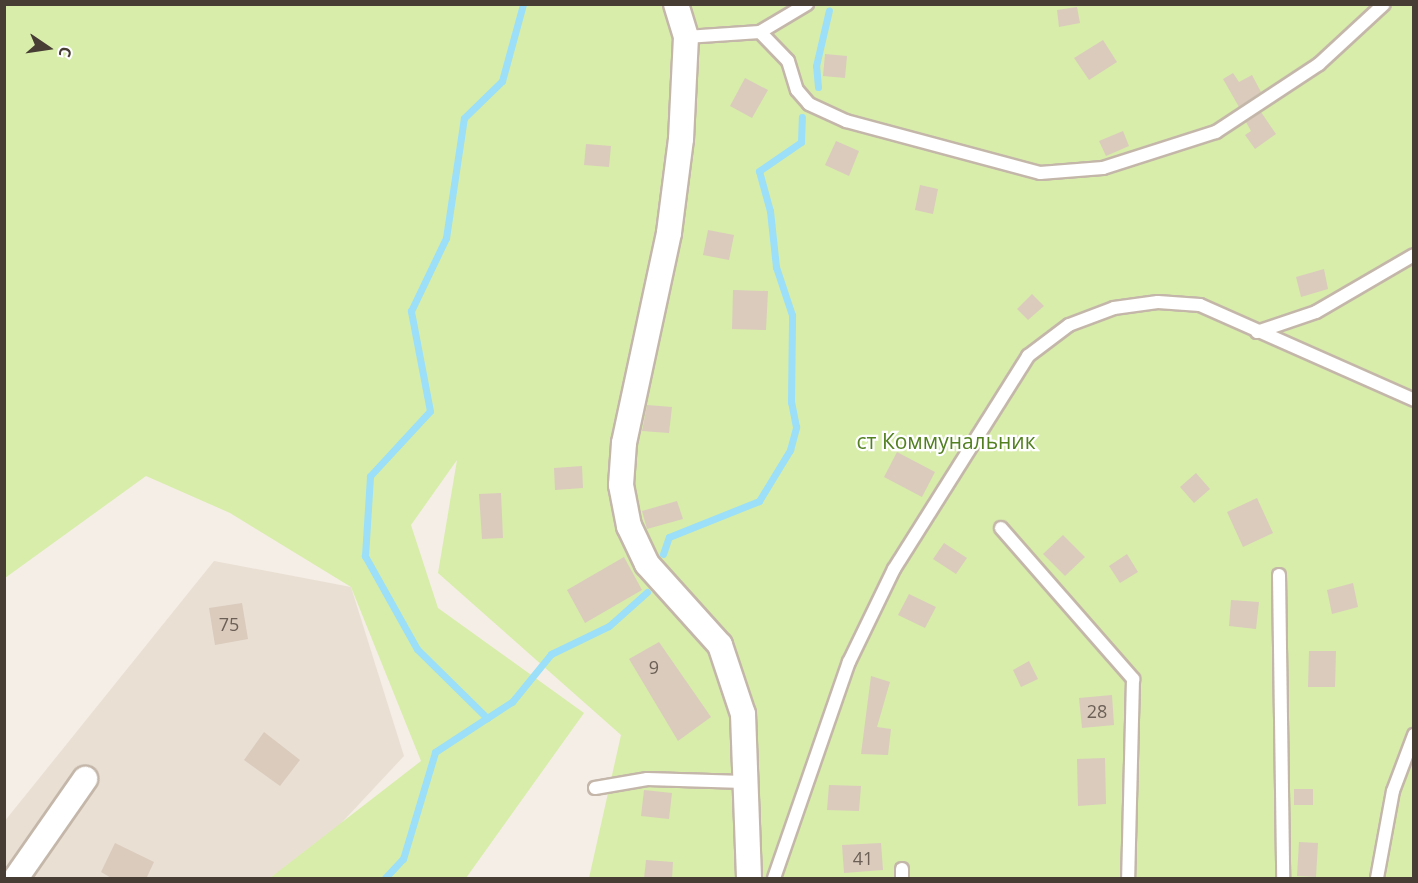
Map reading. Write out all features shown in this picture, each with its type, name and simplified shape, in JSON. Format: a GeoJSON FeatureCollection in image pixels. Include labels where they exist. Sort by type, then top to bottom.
{"type":"FeatureCollection","features":[{"type":"Feature","properties":{"kind":"street"},"geometry":{"type":"LineString","coordinates":[[676,4],[686,37],[681,139],[669,233],[624,443],[621,485],[629,526],[647,564],[720,645],[743,714],[749,879]]}},
{"type":"Feature","properties":{"kind":"street"},"geometry":{"type":"LineString","coordinates":[[16,879],[86,779]]}},
{"type":"Feature","properties":{"kind":"lane"},"geometry":{"type":"LineString","coordinates":[[686,37],[760,32],[807,4]]}},
{"type":"Feature","properties":{"kind":"lane"},"geometry":{"type":"LineString","coordinates":[[760,32],[788,61],[797,90],[810,104],[846,121],[1040,173],[1103,168],[1216,132],[1319,64],[1384,4]]}},
{"type":"Feature","properties":{"kind":"lane"},"geometry":{"type":"LineString","coordinates":[[1257,332],[1316,312],[1413,255]]}},
{"type":"Feature","properties":{"kind":"lane"},"geometry":{"type":"LineString","coordinates":[[774,879],[849,662],[884,590],[978,429],[1028,356],[1068,325],[1114,308],[1158,302],[1200,305],[1413,400]]}},
{"type":"Feature","properties":{"kind":"lane"},"geometry":{"type":"LineString","coordinates":[[1001,528],[1133,680],[1128,879]]}},
{"type":"Feature","properties":{"kind":"lane"},"geometry":{"type":"LineString","coordinates":[[1279,575],[1283,879]]}},
{"type":"Feature","properties":{"kind":"lane"},"geometry":{"type":"LineString","coordinates":[[1377,879],[1393,791],[1413,735]]}},
{"type":"Feature","properties":{"kind":"lane"},"geometry":{"type":"LineString","coordinates":[[595,788],[647,779],[744,782]]}},
{"type":"Feature","properties":{"kind":"shaded area"},"geometry":{"type":"Polygon","coordinates":[[[214,561],[351,587],[404,756],[290,878],[5,878],[4,822],[214,561]]]}},
{"type":"Feature","properties":{"kind":"green space","name":"ст Коммунальник"},"geometry":{"type":"Polygon","coordinates":[[[5,5],[1413,5],[1413,878],[589,878],[621,735],[438,573],[457,460],[411,525],[438,608],[584,713],[466,878],[270,878],[421,761],[351,587],[230,513],[146,476],[5,578],[5,5]]]}},
{"type":"Feature","properties":{"kind":"building"},"geometry":{"type":"Polygon","coordinates":[[[1077,7],[1080,23],[1059,27],[1057,10],[1077,7]]]}},
{"type":"Feature","properties":{"kind":"building"},"geometry":{"type":"Polygon","coordinates":[[[1103,40],[1117,62],[1089,80],[1074,58],[1103,40]]]}},
{"type":"Feature","properties":{"kind":"building"},"geometry":{"type":"Polygon","coordinates":[[[825,54],[847,56],[845,78],[823,76],[825,54]]]}},
{"type":"Feature","properties":{"kind":"building"},"geometry":{"type":"Polygon","coordinates":[[[1233,73],[1239,82],[1252,75],[1261,92],[1239,107],[1223,79],[1233,73]]]}},
{"type":"Feature","properties":{"kind":"building"},"geometry":{"type":"Polygon","coordinates":[[[745,78],[768,90],[752,118],[730,106],[745,78]]]}},
{"type":"Feature","properties":{"kind":"building"},"geometry":{"type":"Polygon","coordinates":[[[1261,112],[1276,134],[1255,149],[1245,135],[1251,131],[1246,122],[1261,112]]]}},
{"type":"Feature","properties":{"kind":"building"},"geometry":{"type":"Polygon","coordinates":[[[1123,131],[1129,146],[1106,156],[1099,141],[1123,131]]]}},
{"type":"Feature","properties":{"kind":"building"},"geometry":{"type":"Polygon","coordinates":[[[836,141],[859,151],[849,176],[825,165],[836,141]]]}},
{"type":"Feature","properties":{"kind":"building"},"geometry":{"type":"Polygon","coordinates":[[[586,144],[611,146],[609,167],[584,165],[586,144]]]}},
{"type":"Feature","properties":{"kind":"building"},"geometry":{"type":"Polygon","coordinates":[[[920,185],[938,189],[933,214],[915,210],[920,185]]]}},
{"type":"Feature","properties":{"kind":"building"},"geometry":{"type":"Polygon","coordinates":[[[708,230],[734,235],[729,260],[703,255],[708,230]]]}},
{"type":"Feature","properties":{"kind":"building"},"geometry":{"type":"Polygon","coordinates":[[[1324,269],[1328,289],[1301,297],[1296,277],[1324,269]]]}},
{"type":"Feature","properties":{"kind":"building"},"geometry":{"type":"Polygon","coordinates":[[[733,290],[768,291],[766,330],[732,329],[733,290]]]}},
{"type":"Feature","properties":{"kind":"building"},"geometry":{"type":"Polygon","coordinates":[[[1032,294],[1044,306],[1028,320],[1017,309],[1032,294]]]}},
{"type":"Feature","properties":{"kind":"building"},"geometry":{"type":"Polygon","coordinates":[[[647,405],[672,407],[669,433],[642,431],[647,405]]]}},
{"type":"Feature","properties":{"kind":"building"},"geometry":{"type":"Polygon","coordinates":[[[897,452],[935,472],[922,497],[884,477],[897,452]]]}},
{"type":"Feature","properties":{"kind":"building"},"geometry":{"type":"Polygon","coordinates":[[[582,466],[583,488],[555,490],[554,468],[582,466]]]}},
{"type":"Feature","properties":{"kind":"building"},"geometry":{"type":"Polygon","coordinates":[[[1196,473],[1210,489],[1194,503],[1180,487],[1196,473]]]}},
{"type":"Feature","properties":{"kind":"building"},"geometry":{"type":"Polygon","coordinates":[[[501,493],[503,538],[482,539],[479,494],[501,493]]]}},
{"type":"Feature","properties":{"kind":"building"},"geometry":{"type":"Polygon","coordinates":[[[1257,498],[1273,533],[1243,547],[1227,512],[1257,498]]]}},
{"type":"Feature","properties":{"kind":"building"},"geometry":{"type":"Polygon","coordinates":[[[677,501],[683,519],[647,529],[642,511],[677,501]]]}},
{"type":"Feature","properties":{"kind":"building"},"geometry":{"type":"Polygon","coordinates":[[[1063,535],[1085,557],[1065,576],[1043,554],[1063,535]]]}},
{"type":"Feature","properties":{"kind":"building"},"geometry":{"type":"Polygon","coordinates":[[[944,543],[967,558],[956,574],[933,559],[944,543]]]}},
{"type":"Feature","properties":{"kind":"building"},"geometry":{"type":"Polygon","coordinates":[[[1127,554],[1138,572],[1120,583],[1109,566],[1127,554]]]}},
{"type":"Feature","properties":{"kind":"building"},"geometry":{"type":"Polygon","coordinates":[[[624,557],[642,590],[585,623],[567,590],[624,557]]]}},
{"type":"Feature","properties":{"kind":"building"},"geometry":{"type":"Polygon","coordinates":[[[1353,583],[1358,607],[1332,614],[1327,590],[1353,583]]]}},
{"type":"Feature","properties":{"kind":"building"},"geometry":{"type":"Polygon","coordinates":[[[909,594],[936,607],[925,628],[898,615],[909,594]]]}},
{"type":"Feature","properties":{"kind":"building"},"geometry":{"type":"Polygon","coordinates":[[[1231,600],[1259,602],[1256,629],[1229,626],[1231,600]]]}},
{"type":"Feature","properties":{"kind":"building"},"geometry":{"type":"Polygon","coordinates":[[[242,603],[248,639],[215,645],[209,608],[242,603]]]}},
{"type":"Feature","properties":{"kind":"building"},"geometry":{"type":"Polygon","coordinates":[[[659,642],[711,717],[678,741],[629,659],[659,642]]]}},
{"type":"Feature","properties":{"kind":"building"},"geometry":{"type":"Polygon","coordinates":[[[1309,651],[1336,651],[1335,687],[1308,687],[1309,651]]]}},
{"type":"Feature","properties":{"kind":"building"},"geometry":{"type":"Polygon","coordinates":[[[1029,661],[1038,679],[1021,687],[1013,670],[1029,661]]]}},
{"type":"Feature","properties":{"kind":"building"},"geometry":{"type":"Polygon","coordinates":[[[871,676],[890,682],[877,727],[891,729],[888,755],[861,754],[871,676]]]}},
{"type":"Feature","properties":{"kind":"building"},"geometry":{"type":"Polygon","coordinates":[[[1112,695],[1114,725],[1082,728],[1079,698],[1112,695]]]}},
{"type":"Feature","properties":{"kind":"building"},"geometry":{"type":"Polygon","coordinates":[[[264,732],[300,760],[280,786],[244,760],[264,732]]]}},
{"type":"Feature","properties":{"kind":"building"},"geometry":{"type":"Polygon","coordinates":[[[1105,758],[1106,804],[1078,806],[1077,759],[1105,758]]]}},
{"type":"Feature","properties":{"kind":"building"},"geometry":{"type":"Polygon","coordinates":[[[829,785],[861,786],[859,811],[827,810],[829,785]]]}},
{"type":"Feature","properties":{"kind":"building"},"geometry":{"type":"Polygon","coordinates":[[[1294,789],[1313,789],[1313,805],[1294,805],[1294,789]]]}},
{"type":"Feature","properties":{"kind":"building"},"geometry":{"type":"Polygon","coordinates":[[[644,790],[672,793],[669,819],[641,816],[644,790]]]}},
{"type":"Feature","properties":{"kind":"building"},"geometry":{"type":"Polygon","coordinates":[[[1299,842],[1318,843],[1316,877],[1297,876],[1299,842]]]}},
{"type":"Feature","properties":{"kind":"building"},"geometry":{"type":"Polygon","coordinates":[[[115,843],[154,862],[146,879],[113,879],[101,872],[115,843]]]}},
{"type":"Feature","properties":{"kind":"building"},"geometry":{"type":"Polygon","coordinates":[[[881,843],[883,870],[844,873],[842,845],[881,843]]]}},
{"type":"Feature","properties":{"kind":"building"},"geometry":{"type":"Polygon","coordinates":[[[646,860],[673,862],[672,879],[644,879],[646,860]]]}},
{"type":"Feature","properties":{"kind":"waterway"},"geometry":{"type":"LineString","coordinates":[[385,878],[403,859],[435,752],[487,718],[417,649],[365,556],[370,476],[430,411],[411,311],[446,238],[464,118],[502,81],[523,4]]}},
{"type":"Feature","properties":{"kind":"waterway"},"geometry":{"type":"LineString","coordinates":[[818,87],[816,66],[829,10]]}},
{"type":"Feature","properties":{"kind":"waterway"},"geometry":{"type":"LineString","coordinates":[[663,554],[669,537],[759,501],[790,450],[796,427],[791,402],[792,315],[776,267],[770,211],[759,171],[801,142],[802,117]]}},
{"type":"Feature","properties":{"kind":"waterway"},"geometry":{"type":"LineString","coordinates":[[487,718],[512,702],[551,654],[609,626],[647,592]]}}]}
